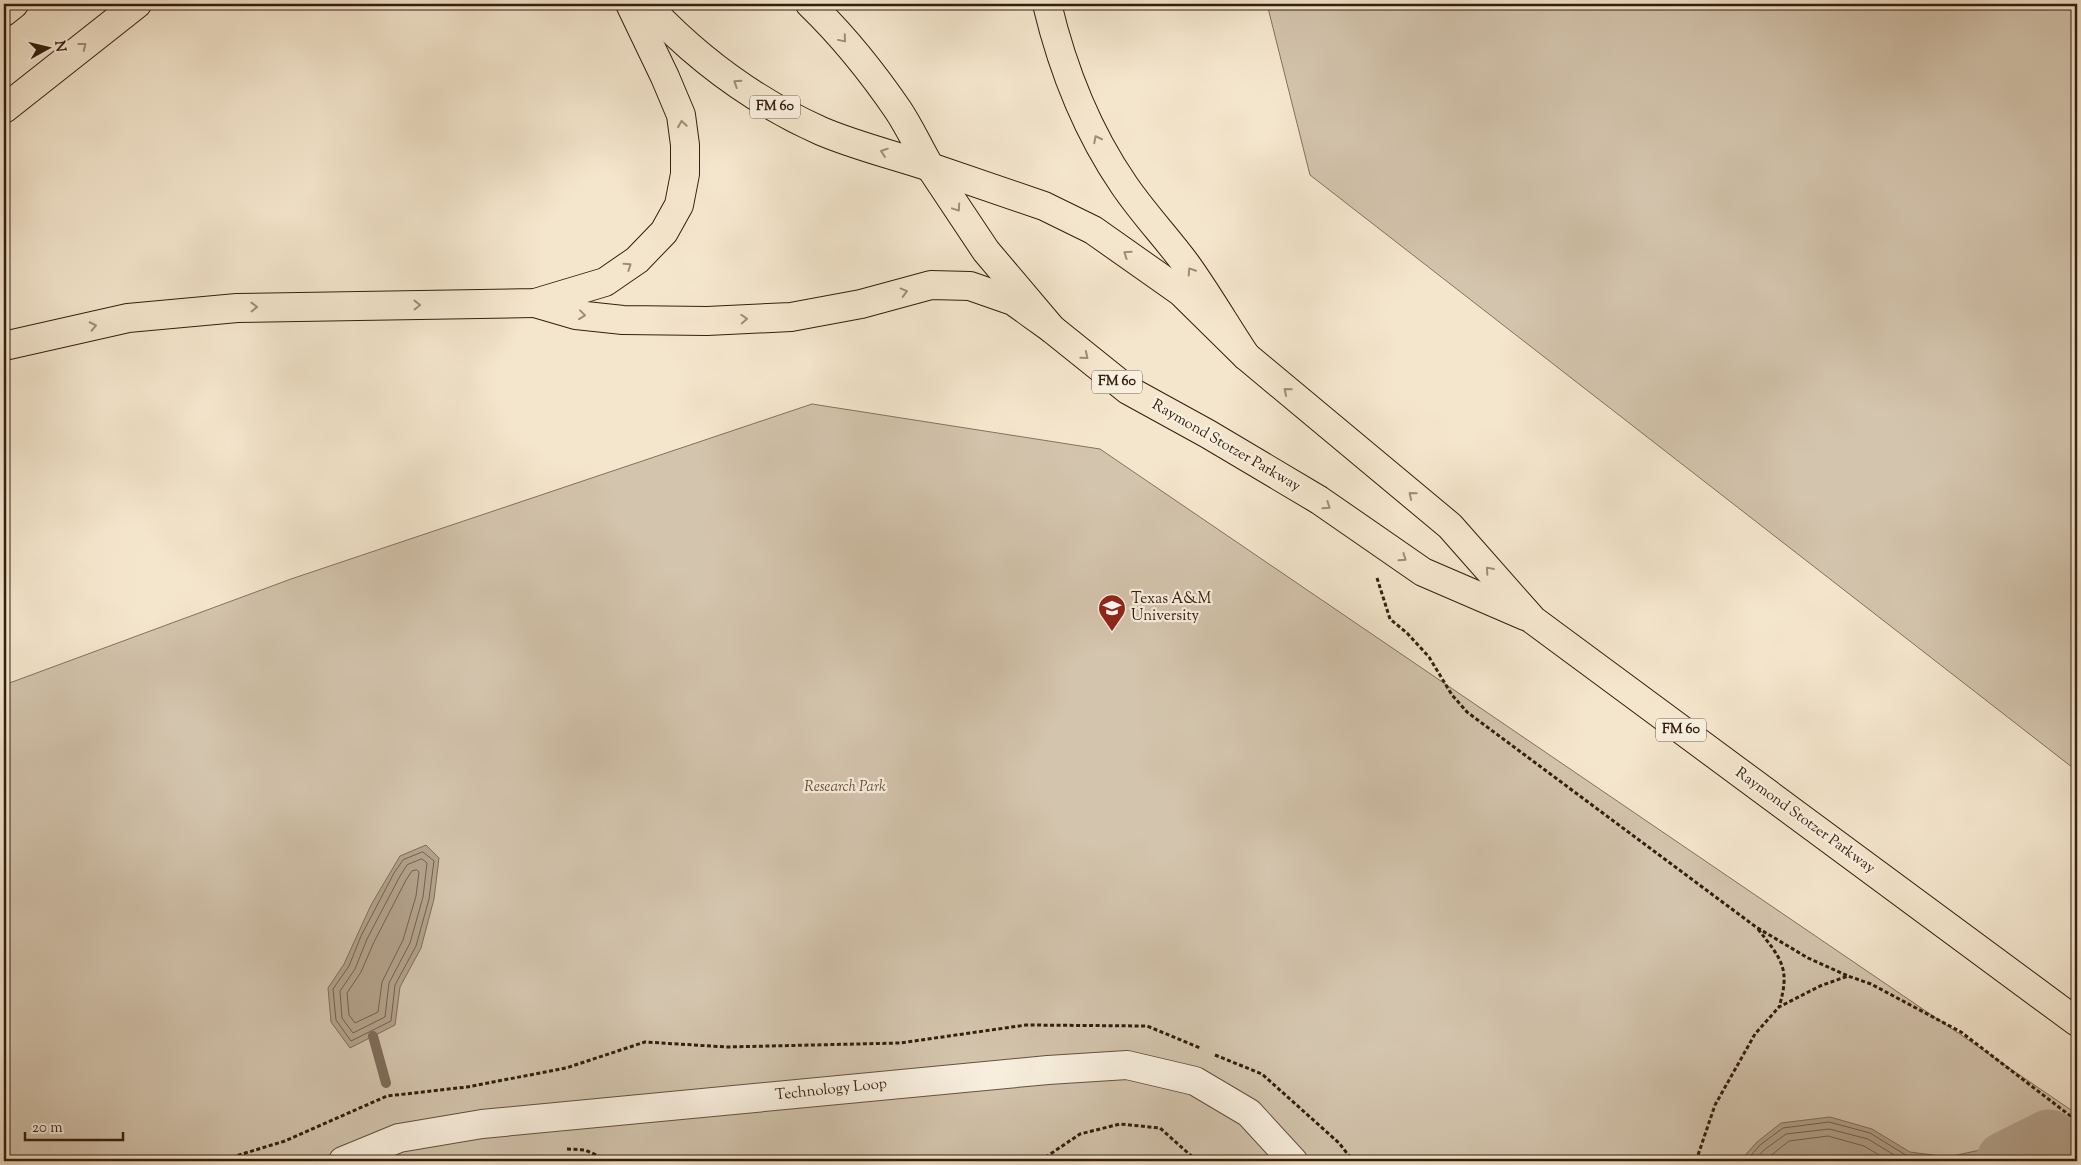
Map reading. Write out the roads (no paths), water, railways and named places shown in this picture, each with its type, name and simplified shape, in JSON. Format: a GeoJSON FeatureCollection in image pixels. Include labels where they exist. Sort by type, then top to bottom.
{"type":"FeatureCollection","features":[{"type":"Feature","properties":{"kind":"main road"},"geometry":{"type":"LineString","coordinates":[[4,12],[14,4]]}},
{"type":"Feature","properties":{"kind":"main road"},"geometry":{"type":"LineString","coordinates":[[4,109],[137,4]]}},
{"type":"Feature","properties":{"kind":"main road"},"geometry":{"type":"LineString","coordinates":[[4,346],[128,318],[237,308],[535,303],[605,282],[637,260],[664,232],[679,205],[684,174],[685,145],[681,115],[666,77],[630,4]]}},
{"type":"Feature","properties":{"kind":"main road","name":"Raymond Stotzer Parkway"},"geometry":{"type":"LineString","coordinates":[[646,4],[665,25],[711,66],[770,105],[822,131],[1044,206],[1093,230],[1181,292],[1246,356],[1450,526],[1533,620],[2077,1022]]}},
{"type":"Feature","properties":{"kind":"main road","name":"Raymond Stotzer Parkway"},"geometry":{"type":"LineString","coordinates":[[810,4],[858,56],[898,111],[930,167],[986,251],[1052,329],[1128,390],[1208,434],[1319,500],[1423,572],[1533,620]]}},
{"type":"Feature","properties":{"kind":"main road"},"geometry":{"type":"LineString","coordinates":[[1047,4],[1075,94],[1098,142],[1124,186],[1186,264],[1246,356]]}},
{"type":"Feature","properties":{"kind":"main road"},"geometry":{"type":"LineString","coordinates":[[535,303],[576,315],[623,320],[707,321],[791,317],[861,304],[931,285],[970,286],[1013,300],[1052,329]]}},
{"type":"Feature","properties":{"kind":"street","name":"Technology Loop"},"geometry":{"type":"LineString","coordinates":[[343,1161],[399,1138],[482,1124],[1048,1070],[1127,1065],[1195,1081],[1249,1113],[1293,1161]]}},
{"type":"Feature","properties":{"kind":"water"},"geometry":{"type":"Polygon","coordinates":[[[426,845],[439,858],[434,899],[421,948],[400,987],[395,1025],[350,1048],[331,1022],[328,988],[344,964],[371,905],[400,856],[426,845]]]}},
{"type":"Feature","properties":{"kind":"water"},"geometry":{"type":"Polygon","coordinates":[[[1830,1117],[1872,1129],[1910,1152],[1948,1157],[1980,1150],[1990,1161],[1740,1161],[1757,1142],[1781,1123],[1830,1117]]]}},
{"type":"Feature","properties":{"kind":"waterway"},"geometry":{"type":"LineString","coordinates":[[373,1036],[386,1083]]}},
{"type":"Feature","properties":{"kind":"waterway"},"geometry":{"type":"LineString","coordinates":[[2005,1161],[2049,1139]]}},
{"type":"Feature","properties":{"kind":"place","name":"Texas A&M University"},"geometry":{"type":"Point","coordinates":[1112,632]}},
{"type":"Feature","properties":{"kind":"park label","name":"Research Park"},"geometry":{"type":"Point","coordinates":[845,787]}}]}
